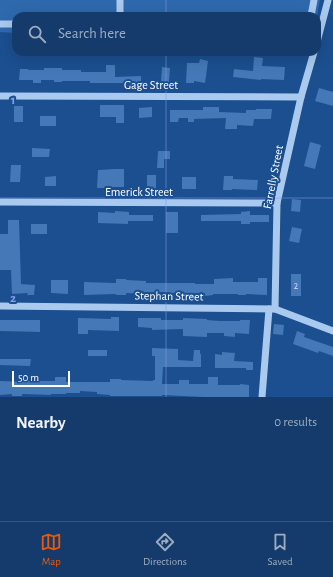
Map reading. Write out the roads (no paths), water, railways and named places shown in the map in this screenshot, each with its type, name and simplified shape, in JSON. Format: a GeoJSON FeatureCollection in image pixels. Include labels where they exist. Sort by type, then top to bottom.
{"type":"FeatureCollection","features":[{"type":"Feature","properties":{"kind":"street"},"geometry":{"type":"LineString","coordinates":[[120,0],[120,12]]}},
{"type":"Feature","properties":{"kind":"street"},"geometry":{"type":"LineString","coordinates":[[312,12],[314,0]]}},
{"type":"Feature","properties":{"kind":"street"},"geometry":{"type":"LineString","coordinates":[[321,27],[328,0]]}},
{"type":"Feature","properties":{"kind":"street"},"geometry":{"type":"LineString","coordinates":[[0,24],[12,24]]}},
{"type":"Feature","properties":{"kind":"street","name":"Farrelly Street"},"geometry":{"type":"LineString","coordinates":[[262,397],[272,309],[277,203],[313,56]]}},
{"type":"Feature","properties":{"kind":"street","name":"Gage Street"},"geometry":{"type":"LineString","coordinates":[[0,96],[302,97]]}},
{"type":"Feature","properties":{"kind":"street","name":"Emerick Street"},"geometry":{"type":"LineString","coordinates":[[0,202],[277,203]]}},
{"type":"Feature","properties":{"kind":"street","name":"Stephan Street"},"geometry":{"type":"LineString","coordinates":[[0,306],[272,309],[333,331]]}}]}
